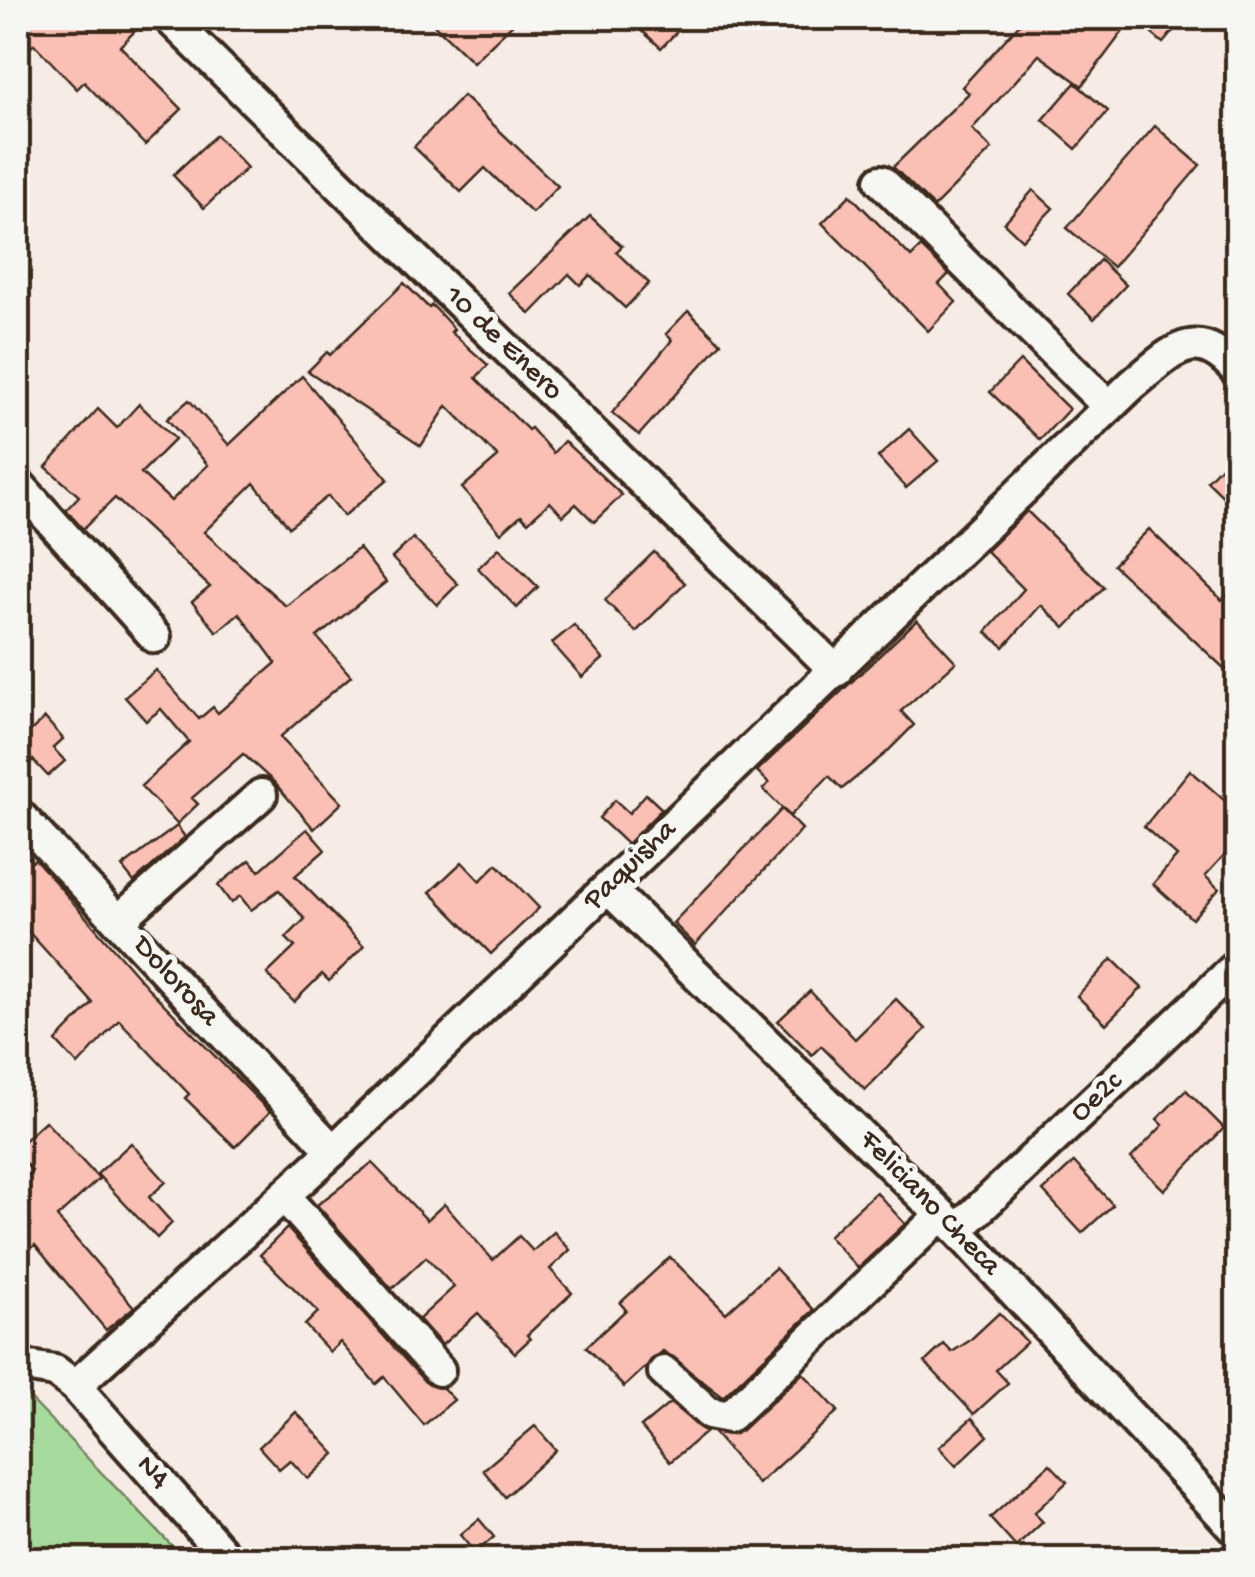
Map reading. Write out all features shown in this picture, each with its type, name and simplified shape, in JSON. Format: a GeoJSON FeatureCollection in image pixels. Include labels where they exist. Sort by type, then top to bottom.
{"type":"FeatureCollection","features":[{"type":"Feature","properties":{"kind":"street","name":"10 de Enero"},"geometry":{"type":"LineString","coordinates":[[170,18],[836,671]]}},
{"type":"Feature","properties":{"kind":"street"},"geometry":{"type":"LineString","coordinates":[[882,181],[1110,407]]}},
{"type":"Feature","properties":{"kind":"street","name":"Paquisha"},"geometry":{"type":"LineString","coordinates":[[74,1386],[334,1151],[1110,407],[1185,346],[1209,346],[1238,372]]}},
{"type":"Feature","properties":{"kind":"street"},"geometry":{"type":"LineString","coordinates":[[18,484],[156,637]]}},
{"type":"Feature","properties":{"kind":"street"},"geometry":{"type":"LineString","coordinates":[[118,922],[261,795]]}},
{"type":"Feature","properties":{"kind":"street","name":"Dolorosa"},"geometry":{"type":"LineString","coordinates":[[18,814],[334,1151]]}},
{"type":"Feature","properties":{"kind":"street","name":"Feliciano Checa"},"geometry":{"type":"LineString","coordinates":[[608,888],[949,1222],[1238,1532]]}},
{"type":"Feature","properties":{"kind":"street","name":"Oe2c"},"geometry":{"type":"LineString","coordinates":[[664,1372],[710,1413],[729,1418],[1238,965]]}},
{"type":"Feature","properties":{"kind":"street"},"geometry":{"type":"LineString","coordinates":[[284,1196],[439,1370]]}},
{"type":"Feature","properties":{"kind":"street"},"geometry":{"type":"LineString","coordinates":[[18,1365],[55,1371],[74,1386]]}},
{"type":"Feature","properties":{"kind":"street","name":"N4"},"geometry":{"type":"LineString","coordinates":[[74,1386],[229,1560]]}},
{"type":"Feature","properties":{"kind":"green space"},"geometry":{"type":"Polygon","coordinates":[[[18,1386],[174,1548],[161,1559],[18,1559],[18,1386]]]}},
{"type":"Feature","properties":{"kind":"building"},"geometry":{"type":"Polygon","coordinates":[[[18,18],[148,18],[120,46],[182,109],[145,145],[84,82],[77,89],[34,44],[18,61],[18,18]]]}},
{"type":"Feature","properties":{"kind":"building"},"geometry":{"type":"Polygon","coordinates":[[[427,18],[519,18],[473,62],[427,18]]]}},
{"type":"Feature","properties":{"kind":"building"},"geometry":{"type":"Polygon","coordinates":[[[628,18],[690,18],[661,48],[628,18]]]}},
{"type":"Feature","properties":{"kind":"building"},"geometry":{"type":"Polygon","coordinates":[[[1025,18],[1133,18],[1082,86],[1039,55],[972,129],[992,149],[934,207],[893,167],[969,93],[962,87],[1025,18]]]}},
{"type":"Feature","properties":{"kind":"building"},"geometry":{"type":"Polygon","coordinates":[[[1133,18],[1184,18],[1163,43],[1133,18]]]}},
{"type":"Feature","properties":{"kind":"building"},"geometry":{"type":"Polygon","coordinates":[[[1075,83],[1108,111],[1076,149],[1043,120],[1075,83]]]}},
{"type":"Feature","properties":{"kind":"building"},"geometry":{"type":"Polygon","coordinates":[[[463,96],[558,186],[532,213],[485,168],[461,192],[414,147],[463,96]]]}},
{"type":"Feature","properties":{"kind":"building"},"geometry":{"type":"Polygon","coordinates":[[[1155,126],[1200,165],[1113,267],[1067,228],[1155,126]]]}},
{"type":"Feature","properties":{"kind":"building"},"geometry":{"type":"Polygon","coordinates":[[[216,135],[247,168],[204,208],[173,175],[216,135]]]}},
{"type":"Feature","properties":{"kind":"building"},"geometry":{"type":"Polygon","coordinates":[[[1033,190],[1053,208],[1022,240],[1004,223],[1033,190]]]}},
{"type":"Feature","properties":{"kind":"building"},"geometry":{"type":"Polygon","coordinates":[[[850,195],[911,257],[921,247],[949,274],[939,284],[956,302],[928,331],[822,223],[850,195]]]}},
{"type":"Feature","properties":{"kind":"building"},"geometry":{"type":"Polygon","coordinates":[[[590,216],[622,246],[616,252],[649,283],[625,308],[590,275],[580,285],[569,274],[530,314],[509,293],[590,216]]]}},
{"type":"Feature","properties":{"kind":"building"},"geometry":{"type":"Polygon","coordinates":[[[1100,260],[1126,285],[1094,319],[1068,294],[1100,260]]]}},
{"type":"Feature","properties":{"kind":"building"},"geometry":{"type":"Polygon","coordinates":[[[404,283],[429,308],[432,305],[454,329],[451,332],[488,365],[476,378],[528,430],[531,428],[553,453],[564,441],[622,495],[594,522],[576,504],[563,516],[550,502],[528,522],[521,515],[501,533],[462,488],[498,457],[447,406],[421,446],[308,371],[327,352],[330,355],[404,283]]]}},
{"type":"Feature","properties":{"kind":"building"},"geometry":{"type":"Polygon","coordinates":[[[688,311],[721,343],[639,435],[612,413],[672,340],[666,334],[688,311]]]}},
{"type":"Feature","properties":{"kind":"building"},"geometry":{"type":"Polygon","coordinates":[[[1020,361],[1069,409],[1040,440],[990,392],[1020,361]]]}},
{"type":"Feature","properties":{"kind":"building"},"geometry":{"type":"Polygon","coordinates":[[[302,376],[388,479],[344,516],[328,496],[289,527],[254,483],[204,532],[286,606],[359,548],[386,582],[317,637],[351,676],[280,737],[342,803],[314,829],[274,782],[243,754],[192,798],[198,804],[177,824],[141,786],[189,742],[161,709],[146,721],[125,697],[156,670],[199,719],[213,707],[218,713],[276,663],[239,613],[217,632],[192,602],[210,587],[115,498],[83,529],[66,510],[79,496],[46,467],[98,409],[117,428],[139,404],[175,439],[141,473],[171,501],[208,465],[167,419],[189,400],[229,445],[302,376]]]}},
{"type":"Feature","properties":{"kind":"building"},"geometry":{"type":"Polygon","coordinates":[[[909,429],[938,461],[906,488],[878,457],[909,429]]]}},
{"type":"Feature","properties":{"kind":"building"},"geometry":{"type":"Polygon","coordinates":[[[1238,449],[1238,511],[1207,481],[1238,449]]]}},
{"type":"Feature","properties":{"kind":"building"},"geometry":{"type":"Polygon","coordinates":[[[1027,511],[1104,587],[1065,628],[1041,605],[1004,647],[986,632],[1024,589],[986,551],[1027,511]]]}},
{"type":"Feature","properties":{"kind":"building"},"geometry":{"type":"Polygon","coordinates":[[[1149,529],[1222,600],[1238,584],[1238,659],[1226,670],[1113,565],[1149,529]]]}},
{"type":"Feature","properties":{"kind":"building"},"geometry":{"type":"Polygon","coordinates":[[[413,538],[458,584],[437,605],[392,558],[413,538]]]}},
{"type":"Feature","properties":{"kind":"building"},"geometry":{"type":"Polygon","coordinates":[[[499,548],[538,587],[517,608],[478,568],[499,548]]]}},
{"type":"Feature","properties":{"kind":"building"},"geometry":{"type":"Polygon","coordinates":[[[654,552],[685,583],[636,632],[605,600],[654,552]]]}},
{"type":"Feature","properties":{"kind":"building"},"geometry":{"type":"Polygon","coordinates":[[[917,620],[956,662],[901,711],[914,725],[886,753],[842,789],[829,776],[790,816],[763,789],[769,783],[757,771],[917,620]]]}},
{"type":"Feature","properties":{"kind":"building"},"geometry":{"type":"Polygon","coordinates":[[[574,625],[603,659],[582,677],[552,643],[574,625]]]}},
{"type":"Feature","properties":{"kind":"building"},"geometry":{"type":"Polygon","coordinates":[[[45,718],[63,739],[53,748],[65,761],[48,776],[33,760],[18,773],[18,742],[45,718]]]}},
{"type":"Feature","properties":{"kind":"building"},"geometry":{"type":"Polygon","coordinates":[[[1190,770],[1224,800],[1238,784],[1238,840],[1205,876],[1219,889],[1192,919],[1153,884],[1177,856],[1144,827],[1190,770]]]}},
{"type":"Feature","properties":{"kind":"building"},"geometry":{"type":"Polygon","coordinates":[[[646,794],[662,809],[627,844],[599,818],[615,800],[629,813],[646,794]]]}},
{"type":"Feature","properties":{"kind":"building"},"geometry":{"type":"Polygon","coordinates":[[[782,809],[802,829],[695,945],[673,923],[782,809]]]}},
{"type":"Feature","properties":{"kind":"building"},"geometry":{"type":"Polygon","coordinates":[[[177,826],[185,837],[134,882],[122,867],[177,826]]]}},
{"type":"Feature","properties":{"kind":"building"},"geometry":{"type":"Polygon","coordinates":[[[307,829],[325,850],[295,876],[364,946],[329,981],[322,974],[294,1002],[267,974],[295,947],[286,938],[305,919],[279,890],[251,910],[240,896],[231,903],[218,885],[250,860],[259,871],[307,829]]]}},
{"type":"Feature","properties":{"kind":"building"},"geometry":{"type":"Polygon","coordinates":[[[18,848],[32,862],[35,859],[148,988],[270,1112],[235,1147],[185,1098],[189,1094],[119,1020],[78,1065],[56,1041],[93,1003],[18,920],[18,848]]]}},
{"type":"Feature","properties":{"kind":"building"},"geometry":{"type":"Polygon","coordinates":[[[462,862],[480,881],[497,864],[539,908],[491,954],[430,892],[462,862]]]}},
{"type":"Feature","properties":{"kind":"building"},"geometry":{"type":"Polygon","coordinates":[[[1112,959],[1142,988],[1106,1024],[1077,996],[1112,959]]]}},
{"type":"Feature","properties":{"kind":"building"},"geometry":{"type":"Polygon","coordinates":[[[810,991],[855,1039],[896,999],[926,1029],[865,1090],[821,1046],[812,1055],[778,1021],[810,991]]]}},
{"type":"Feature","properties":{"kind":"building"},"geometry":{"type":"Polygon","coordinates":[[[1186,1090],[1224,1128],[1164,1190],[1131,1158],[1163,1125],[1157,1119],[1186,1090]]]}},
{"type":"Feature","properties":{"kind":"building"},"geometry":{"type":"Polygon","coordinates":[[[45,1121],[99,1179],[57,1217],[134,1307],[106,1330],[35,1245],[18,1259],[18,1185],[32,1171],[18,1155],[18,1146],[45,1121]]]}},
{"type":"Feature","properties":{"kind":"building"},"geometry":{"type":"Polygon","coordinates":[[[131,1143],[166,1182],[149,1197],[172,1223],[157,1238],[97,1174],[131,1143]]]}},
{"type":"Feature","properties":{"kind":"building"},"geometry":{"type":"Polygon","coordinates":[[[1074,1162],[1113,1205],[1082,1233],[1043,1191],[1074,1162]]]}},
{"type":"Feature","properties":{"kind":"building"},"geometry":{"type":"Polygon","coordinates":[[[372,1163],[427,1220],[444,1204],[493,1260],[519,1236],[533,1251],[554,1232],[570,1250],[550,1269],[572,1293],[527,1335],[530,1339],[515,1353],[478,1313],[442,1345],[419,1319],[454,1287],[426,1257],[392,1289],[317,1205],[372,1163]]]}},
{"type":"Feature","properties":{"kind":"building"},"geometry":{"type":"Polygon","coordinates":[[[876,1192],[905,1224],[858,1268],[828,1236],[876,1192]]]}},
{"type":"Feature","properties":{"kind":"building"},"geometry":{"type":"Polygon","coordinates":[[[287,1228],[425,1382],[443,1388],[454,1400],[424,1425],[384,1377],[376,1384],[340,1342],[330,1352],[305,1325],[318,1312],[260,1255],[287,1228]]]}},
{"type":"Feature","properties":{"kind":"building"},"geometry":{"type":"Polygon","coordinates":[[[670,1257],[726,1313],[775,1268],[814,1310],[723,1397],[663,1351],[624,1387],[586,1347],[626,1310],[620,1303],[670,1257]]]}},
{"type":"Feature","properties":{"kind":"building"},"geometry":{"type":"Polygon","coordinates":[[[999,1313],[1027,1342],[996,1370],[1008,1383],[974,1414],[925,1362],[944,1344],[952,1352],[969,1341],[999,1313]]]}},
{"type":"Feature","properties":{"kind":"building"},"geometry":{"type":"Polygon","coordinates":[[[803,1373],[838,1411],[758,1484],[714,1433],[741,1431],[803,1373]]]}},
{"type":"Feature","properties":{"kind":"building"},"geometry":{"type":"Polygon","coordinates":[[[670,1403],[706,1432],[670,1462],[641,1427],[670,1403]]]}},
{"type":"Feature","properties":{"kind":"building"},"geometry":{"type":"Polygon","coordinates":[[[296,1412],[335,1454],[308,1479],[290,1460],[279,1469],[259,1447],[296,1412]]]}},
{"type":"Feature","properties":{"kind":"building"},"geometry":{"type":"Polygon","coordinates":[[[972,1418],[988,1436],[956,1466],[939,1447],[972,1418]]]}},
{"type":"Feature","properties":{"kind":"building"},"geometry":{"type":"Polygon","coordinates":[[[535,1426],[556,1450],[505,1497],[483,1470],[535,1426]]]}},
{"type":"Feature","properties":{"kind":"building"},"geometry":{"type":"Polygon","coordinates":[[[1050,1464],[1067,1482],[1034,1513],[1043,1522],[1016,1547],[990,1518],[1050,1464]]]}},
{"type":"Feature","properties":{"kind":"building"},"geometry":{"type":"Polygon","coordinates":[[[479,1519],[494,1537],[475,1553],[460,1535],[479,1519]]]}}]}
